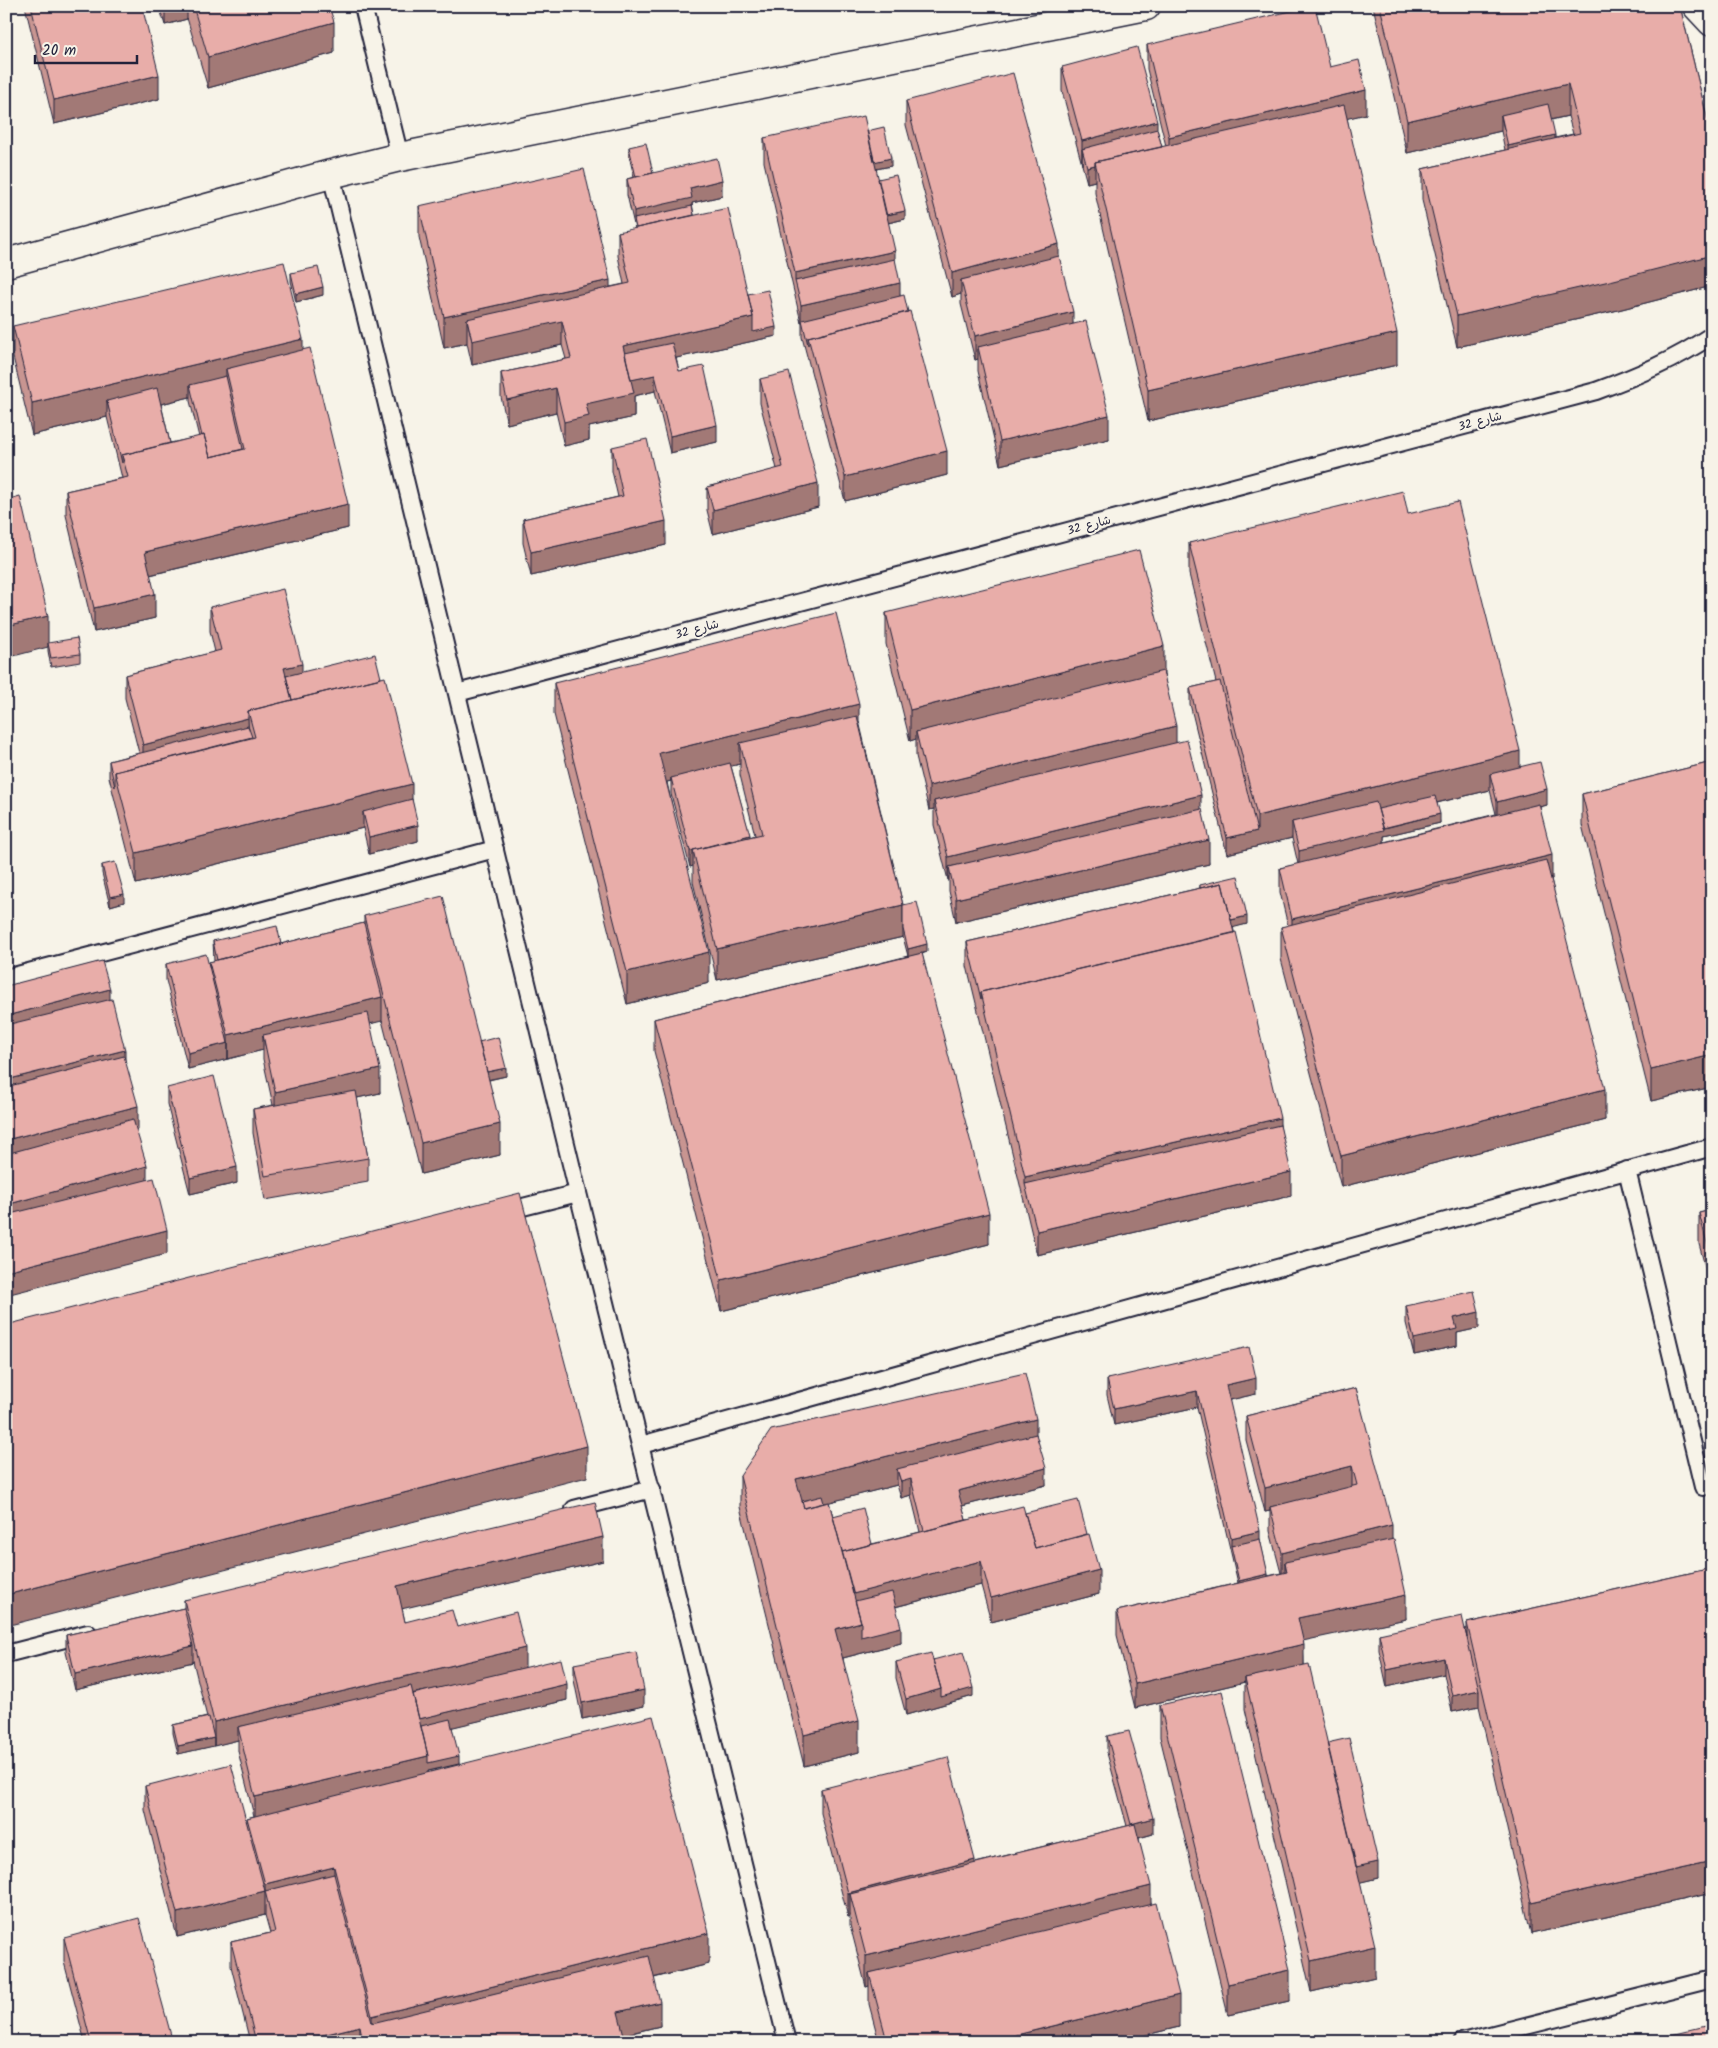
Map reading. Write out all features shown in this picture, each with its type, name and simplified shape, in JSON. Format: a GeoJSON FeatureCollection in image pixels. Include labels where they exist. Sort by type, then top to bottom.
{"type":"FeatureCollection","features":[{"type":"Feature","properties":{"kind":"street"},"geometry":{"type":"LineString","coordinates":[[6,262],[400,157],[1146,6]]}},
{"type":"Feature","properties":{"kind":"street"},"geometry":{"type":"LineString","coordinates":[[1697,6],[1712,22]]}},
{"type":"Feature","properties":{"kind":"lane"},"geometry":{"type":"LineString","coordinates":[[363,6],[400,157]]}},
{"type":"Feature","properties":{"kind":"lane"},"geometry":{"type":"LineString","coordinates":[[331,174],[578,1193],[788,2042]]}},
{"type":"Feature","properties":{"kind":"lane","name":"شارع 32"},"geometry":{"type":"LineString","coordinates":[[457,693],[1596,391],[1643,374],[1688,351],[1712,335]]}},
{"type":"Feature","properties":{"kind":"lane"},"geometry":{"type":"LineString","coordinates":[[6,978],[495,849]]}},
{"type":"Feature","properties":{"kind":"lane"},"geometry":{"type":"LineString","coordinates":[[641,1445],[1712,1147]]}},
{"type":"Feature","properties":{"kind":"lane"},"geometry":{"type":"LineString","coordinates":[[1627,1170],[1703,1487]]}},
{"type":"Feature","properties":{"kind":"lane"},"geometry":{"type":"LineString","coordinates":[[491,1215],[578,1193]]}},
{"type":"Feature","properties":{"kind":"lane"},"geometry":{"type":"LineString","coordinates":[[556,1514],[652,1489]]}},
{"type":"Feature","properties":{"kind":"lane"},"geometry":{"type":"LineString","coordinates":[[6,1654],[103,1629]]}},
{"type":"Feature","properties":{"kind":"lane"},"geometry":{"type":"LineString","coordinates":[[1462,2042],[1712,1979]]}},
{"type":"Feature","properties":{"kind":"building"},"geometry":{"type":"Polygon","coordinates":[[[31,6],[142,6],[159,75],[54,100],[31,6]]]}},
{"type":"Feature","properties":{"kind":"building"},"geometry":{"type":"Polygon","coordinates":[[[164,6],[176,6],[165,9],[164,6]]]}},
{"type":"Feature","properties":{"kind":"building"},"geometry":{"type":"Polygon","coordinates":[[[193,6],[329,6],[334,22],[208,57],[193,6]]]}},
{"type":"Feature","properties":{"kind":"building"},"geometry":{"type":"Polygon","coordinates":[[[1315,6],[1330,67],[1359,60],[1366,90],[1169,137],[1147,45],[1315,6]]]}},
{"type":"Feature","properties":{"kind":"building"},"geometry":{"type":"Polygon","coordinates":[[[1380,6],[1680,6],[1712,138],[1712,255],[1614,280],[1457,316],[1422,169],[1580,133],[1568,84],[1407,121],[1380,6]]]}},
{"type":"Feature","properties":{"kind":"building"},"geometry":{"type":"Polygon","coordinates":[[[1137,47],[1157,121],[1082,141],[1062,67],[1137,47]]]}},
{"type":"Feature","properties":{"kind":"building"},"geometry":{"type":"Polygon","coordinates":[[[1013,73],[1059,244],[952,273],[906,101],[1013,73]]]}},
{"type":"Feature","properties":{"kind":"building"},"geometry":{"type":"Polygon","coordinates":[[[1548,104],[1555,135],[1508,146],[1501,115],[1548,104]]]}},
{"type":"Feature","properties":{"kind":"building"},"geometry":{"type":"Polygon","coordinates":[[[1344,105],[1397,333],[1148,390],[1095,162],[1344,105]]]}},
{"type":"Feature","properties":{"kind":"building"},"geometry":{"type":"Polygon","coordinates":[[[864,116],[895,251],[795,273],[764,138],[864,116]]]}},
{"type":"Feature","properties":{"kind":"building"},"geometry":{"type":"Polygon","coordinates":[[[884,127],[891,158],[874,162],[867,131],[884,127]]]}},
{"type":"Feature","properties":{"kind":"building"},"geometry":{"type":"Polygon","coordinates":[[[1157,129],[1162,147],[1095,162],[1095,165],[1087,167],[1082,149],[1157,129]]]}},
{"type":"Feature","properties":{"kind":"building"},"geometry":{"type":"Polygon","coordinates":[[[646,143],[653,173],[636,177],[629,147],[646,143]]]}},
{"type":"Feature","properties":{"kind":"building"},"geometry":{"type":"Polygon","coordinates":[[[717,158],[722,180],[690,188],[692,198],[634,211],[627,179],[717,158]]]}},
{"type":"Feature","properties":{"kind":"building"},"geometry":{"type":"Polygon","coordinates":[[[584,169],[610,280],[444,317],[419,206],[584,169]]]}},
{"type":"Feature","properties":{"kind":"building"},"geometry":{"type":"Polygon","coordinates":[[[896,175],[905,211],[886,215],[878,179],[896,175]]]}},
{"type":"Feature","properties":{"kind":"building"},"geometry":{"type":"Polygon","coordinates":[[[692,206],[694,215],[636,228],[634,219],[692,206]]]}},
{"type":"Feature","properties":{"kind":"building"},"geometry":{"type":"Polygon","coordinates":[[[728,208],[753,317],[623,346],[634,393],[586,404],[589,416],[564,422],[556,388],[507,400],[501,373],[571,358],[562,321],[472,341],[467,319],[630,283],[618,232],[728,208]]]}},
{"type":"Feature","properties":{"kind":"building"},"geometry":{"type":"Polygon","coordinates":[[[1059,256],[1073,312],[975,336],[961,280],[1059,256]]]}},
{"type":"Feature","properties":{"kind":"building"},"geometry":{"type":"Polygon","coordinates":[[[895,259],[900,283],[801,305],[795,281],[895,259]]]}},
{"type":"Feature","properties":{"kind":"building"},"geometry":{"type":"Polygon","coordinates":[[[284,262],[303,339],[32,403],[13,326],[284,262]]]}},
{"type":"Feature","properties":{"kind":"building"},"geometry":{"type":"Polygon","coordinates":[[[318,267],[323,287],[296,294],[291,273],[318,267]]]}},
{"type":"Feature","properties":{"kind":"building"},"geometry":{"type":"Polygon","coordinates":[[[768,290],[776,327],[753,332],[753,317],[748,294],[768,290]]]}},
{"type":"Feature","properties":{"kind":"building"},"geometry":{"type":"Polygon","coordinates":[[[904,295],[908,312],[808,337],[808,345],[802,320],[904,295]]]}},
{"type":"Feature","properties":{"kind":"building"},"geometry":{"type":"Polygon","coordinates":[[[910,311],[947,451],[845,477],[808,337],[910,311]]]}},
{"type":"Feature","properties":{"kind":"building"},"geometry":{"type":"Polygon","coordinates":[[[1086,321],[1109,415],[1000,441],[978,347],[1086,321]]]}},
{"type":"Feature","properties":{"kind":"building"},"geometry":{"type":"Polygon","coordinates":[[[672,343],[679,371],[704,366],[717,425],[670,436],[655,375],[631,380],[625,353],[672,343]]]}},
{"type":"Feature","properties":{"kind":"building"},"geometry":{"type":"Polygon","coordinates":[[[310,348],[348,504],[145,552],[155,594],[94,608],[66,491],[128,477],[122,455],[204,435],[210,457],[245,449],[226,369],[310,348]]]}},
{"type":"Feature","properties":{"kind":"building"},"geometry":{"type":"Polygon","coordinates":[[[789,372],[818,483],[713,510],[707,487],[783,467],[760,379],[789,372]]]}},
{"type":"Feature","properties":{"kind":"building"},"geometry":{"type":"Polygon","coordinates":[[[226,376],[243,449],[210,457],[204,435],[202,436],[190,385],[226,376]]]}},
{"type":"Feature","properties":{"kind":"building"},"geometry":{"type":"Polygon","coordinates":[[[157,388],[170,443],[122,455],[122,463],[107,401],[157,388]]]}},
{"type":"Feature","properties":{"kind":"building"},"geometry":{"type":"Polygon","coordinates":[[[647,439],[666,521],[531,552],[523,519],[623,496],[612,447],[647,439]]]}},
{"type":"Feature","properties":{"kind":"building"},"geometry":{"type":"Polygon","coordinates":[[[1403,491],[1408,514],[1458,502],[1520,751],[1257,816],[1189,543],[1403,491]]]}},
{"type":"Feature","properties":{"kind":"building"},"geometry":{"type":"Polygon","coordinates":[[[20,496],[48,616],[6,626],[6,500],[20,496]]]}},
{"type":"Feature","properties":{"kind":"building"},"geometry":{"type":"Polygon","coordinates":[[[1139,550],[1164,646],[910,710],[886,613],[1139,550]]]}},
{"type":"Feature","properties":{"kind":"building"},"geometry":{"type":"Polygon","coordinates":[[[283,589],[302,664],[284,668],[292,700],[248,711],[248,718],[143,745],[125,675],[221,650],[210,607],[283,589]]]}},
{"type":"Feature","properties":{"kind":"building"},"geometry":{"type":"Polygon","coordinates":[[[836,613],[859,704],[659,753],[709,952],[627,972],[554,683],[836,613]]]}},
{"type":"Feature","properties":{"kind":"building"},"geometry":{"type":"Polygon","coordinates":[[[77,638],[80,654],[51,658],[48,643],[77,638]]]}},
{"type":"Feature","properties":{"kind":"building"},"geometry":{"type":"Polygon","coordinates":[[[375,654],[381,678],[292,700],[286,676],[375,654]]]}},
{"type":"Feature","properties":{"kind":"building"},"geometry":{"type":"Polygon","coordinates":[[[1163,671],[1176,726],[929,786],[916,732],[1163,671]]]}},
{"type":"Feature","properties":{"kind":"building"},"geometry":{"type":"Polygon","coordinates":[[[385,677],[412,784],[136,853],[115,772],[255,737],[248,711],[385,677]]]}},
{"type":"Feature","properties":{"kind":"building"},"geometry":{"type":"Polygon","coordinates":[[[1220,681],[1257,831],[1227,838],[1190,688],[1220,681]]]}},
{"type":"Feature","properties":{"kind":"building"},"geometry":{"type":"Polygon","coordinates":[[[857,716],[903,905],[717,949],[693,850],[762,834],[740,743],[857,716]]]}},
{"type":"Feature","properties":{"kind":"building"},"geometry":{"type":"Polygon","coordinates":[[[248,726],[252,737],[115,772],[115,787],[109,761],[248,726]]]}},
{"type":"Feature","properties":{"kind":"building"},"geometry":{"type":"Polygon","coordinates":[[[1187,740],[1201,795],[948,857],[934,801],[1187,740]]]}},
{"type":"Feature","properties":{"kind":"building"},"geometry":{"type":"Polygon","coordinates":[[[1540,762],[1547,789],[1497,802],[1490,774],[1540,762]]]}},
{"type":"Feature","properties":{"kind":"building"},"geometry":{"type":"Polygon","coordinates":[[[1712,762],[1712,1055],[1651,1070],[1582,794],[1712,762]]]}},
{"type":"Feature","properties":{"kind":"building"},"geometry":{"type":"Polygon","coordinates":[[[730,763],[750,835],[690,851],[671,778],[730,763]]]}},
{"type":"Feature","properties":{"kind":"building"},"geometry":{"type":"Polygon","coordinates":[[[1435,796],[1440,814],[1383,828],[1378,809],[1435,796]]]}},
{"type":"Feature","properties":{"kind":"building"},"geometry":{"type":"Polygon","coordinates":[[[412,799],[418,825],[369,837],[363,812],[412,799]]]}},
{"type":"Feature","properties":{"kind":"building"},"geometry":{"type":"Polygon","coordinates":[[[1376,802],[1384,830],[1299,851],[1292,822],[1376,802]]]}},
{"type":"Feature","properties":{"kind":"building"},"geometry":{"type":"Polygon","coordinates":[[[1539,804],[1552,855],[1292,919],[1280,868],[1539,804]]]}},
{"type":"Feature","properties":{"kind":"building"},"geometry":{"type":"Polygon","coordinates":[[[1202,809],[1209,840],[956,899],[949,867],[1202,809]]]}},
{"type":"Feature","properties":{"kind":"building"},"geometry":{"type":"Polygon","coordinates":[[[1546,860],[1605,1089],[1341,1156],[1281,927],[1546,860]]]}},
{"type":"Feature","properties":{"kind":"building"},"geometry":{"type":"Polygon","coordinates":[[[115,862],[124,894],[110,897],[102,865],[115,862]]]}},
{"type":"Feature","properties":{"kind":"building"},"geometry":{"type":"Polygon","coordinates":[[[1238,876],[1247,916],[1231,920],[1222,883],[1200,888],[1200,885],[1238,876]]]}},
{"type":"Feature","properties":{"kind":"building"},"geometry":{"type":"Polygon","coordinates":[[[1222,883],[1234,933],[981,992],[981,999],[967,942],[1222,883]]]}},
{"type":"Feature","properties":{"kind":"building"},"geometry":{"type":"Polygon","coordinates":[[[443,896],[500,1124],[421,1143],[364,916],[443,896]]]}},
{"type":"Feature","properties":{"kind":"building"},"geometry":{"type":"Polygon","coordinates":[[[917,902],[927,944],[908,949],[903,929],[903,905],[917,902]]]}},
{"type":"Feature","properties":{"kind":"building"},"geometry":{"type":"Polygon","coordinates":[[[364,923],[382,997],[228,1035],[209,962],[364,923]]]}},
{"type":"Feature","properties":{"kind":"building"},"geometry":{"type":"Polygon","coordinates":[[[277,926],[281,944],[217,960],[213,941],[277,926]]]}},
{"type":"Feature","properties":{"kind":"building"},"geometry":{"type":"Polygon","coordinates":[[[1236,932],[1280,1118],[1025,1177],[981,992],[1236,932]]]}},
{"type":"Feature","properties":{"kind":"building"},"geometry":{"type":"Polygon","coordinates":[[[922,953],[989,1213],[721,1280],[654,1019],[922,953]]]}},
{"type":"Feature","properties":{"kind":"building"},"geometry":{"type":"Polygon","coordinates":[[[206,954],[228,1043],[188,1053],[166,964],[206,954]]]}},
{"type":"Feature","properties":{"kind":"building"},"geometry":{"type":"Polygon","coordinates":[[[102,961],[110,989],[6,1016],[6,986],[102,961]]]}},
{"type":"Feature","properties":{"kind":"building"},"geometry":{"type":"Polygon","coordinates":[[[112,999],[125,1050],[6,1080],[6,1025],[112,999]]]}},
{"type":"Feature","properties":{"kind":"building"},"geometry":{"type":"Polygon","coordinates":[[[368,1013],[380,1069],[275,1092],[263,1035],[368,1013]]]}},
{"type":"Feature","properties":{"kind":"building"},"geometry":{"type":"Polygon","coordinates":[[[498,1037],[506,1068],[487,1072],[479,1042],[498,1037]]]}},
{"type":"Feature","properties":{"kind":"building"},"geometry":{"type":"Polygon","coordinates":[[[124,1056],[138,1106],[6,1140],[6,1087],[124,1056]]]}},
{"type":"Feature","properties":{"kind":"building"},"geometry":{"type":"Polygon","coordinates":[[[214,1076],[237,1167],[190,1178],[167,1088],[214,1076]]]}},
{"type":"Feature","properties":{"kind":"building"},"geometry":{"type":"Polygon","coordinates":[[[356,1091],[368,1158],[265,1176],[253,1109],[356,1091]]]}},
{"type":"Feature","properties":{"kind":"building"},"geometry":{"type":"Polygon","coordinates":[[[133,1119],[147,1166],[6,1205],[6,1154],[133,1119]]]}},
{"type":"Feature","properties":{"kind":"building"},"geometry":{"type":"Polygon","coordinates":[[[1280,1125],[1291,1172],[1037,1231],[1025,1184],[1280,1125]]]}},
{"type":"Feature","properties":{"kind":"building"},"geometry":{"type":"Polygon","coordinates":[[[154,1178],[167,1230],[6,1271],[6,1215],[154,1178]]]}},
{"type":"Feature","properties":{"kind":"building"},"geometry":{"type":"Polygon","coordinates":[[[520,1193],[587,1446],[6,1595],[6,1325],[520,1193]]]}},
{"type":"Feature","properties":{"kind":"building"},"geometry":{"type":"Polygon","coordinates":[[[1712,1210],[1712,1262],[1699,1213],[1712,1210]]]}},
{"type":"Feature","properties":{"kind":"building"},"geometry":{"type":"Polygon","coordinates":[[[1474,1291],[1479,1312],[1454,1318],[1457,1329],[1414,1339],[1406,1306],[1474,1291]]]}},
{"type":"Feature","properties":{"kind":"building"},"geometry":{"type":"Polygon","coordinates":[[[1249,1347],[1256,1378],[1226,1385],[1260,1531],[1231,1538],[1197,1391],[1114,1409],[1107,1379],[1249,1347]]]}},
{"type":"Feature","properties":{"kind":"building"},"geometry":{"type":"Polygon","coordinates":[[[1025,1373],[1036,1419],[796,1479],[804,1508],[829,1502],[861,1622],[835,1629],[859,1721],[804,1735],[740,1476],[771,1430],[1025,1373]]]}},
{"type":"Feature","properties":{"kind":"building"},"geometry":{"type":"Polygon","coordinates":[[[1356,1388],[1392,1525],[1282,1553],[1270,1507],[1357,1485],[1352,1466],[1265,1488],[1246,1416],[1356,1388]]]}},
{"type":"Feature","properties":{"kind":"building"},"geometry":{"type":"Polygon","coordinates":[[[1036,1434],[1046,1468],[958,1491],[966,1520],[924,1531],[911,1479],[901,1482],[897,1469],[1036,1434]]]}},
{"type":"Feature","properties":{"kind":"building"},"geometry":{"type":"Polygon","coordinates":[[[822,1496],[824,1503],[804,1508],[802,1501],[822,1496]]]}},
{"type":"Feature","properties":{"kind":"building"},"geometry":{"type":"Polygon","coordinates":[[[1078,1500],[1087,1534],[1035,1548],[1025,1513],[1078,1500]]]}},
{"type":"Feature","properties":{"kind":"building"},"geometry":{"type":"Polygon","coordinates":[[[595,1502],[603,1537],[397,1586],[405,1622],[452,1610],[457,1627],[516,1612],[525,1648],[214,1722],[184,1600],[595,1502]]]}},
{"type":"Feature","properties":{"kind":"building"},"geometry":{"type":"Polygon","coordinates":[[[1023,1506],[1035,1548],[1089,1534],[1099,1570],[991,1598],[981,1561],[853,1594],[842,1552],[1023,1506]]]}},
{"type":"Feature","properties":{"kind":"building"},"geometry":{"type":"Polygon","coordinates":[[[863,1508],[872,1544],[842,1552],[833,1516],[863,1508]]]}},
{"type":"Feature","properties":{"kind":"building"},"geometry":{"type":"Polygon","coordinates":[[[1260,1539],[1268,1574],[1239,1581],[1231,1546],[1260,1539]]]}},
{"type":"Feature","properties":{"kind":"building"},"geometry":{"type":"Polygon","coordinates":[[[1394,1539],[1406,1595],[1298,1618],[1304,1644],[1135,1684],[1117,1611],[1287,1572],[1285,1562],[1394,1539]]]}},
{"type":"Feature","properties":{"kind":"building"},"geometry":{"type":"Polygon","coordinates":[[[1712,1568],[1712,1862],[1531,1902],[1467,1623],[1712,1568]]]}},
{"type":"Feature","properties":{"kind":"building"},"geometry":{"type":"Polygon","coordinates":[[[892,1592],[901,1627],[861,1637],[861,1622],[855,1601],[892,1592]]]}},
{"type":"Feature","properties":{"kind":"building"},"geometry":{"type":"Polygon","coordinates":[[[184,1608],[193,1646],[75,1674],[66,1635],[184,1608]]]}},
{"type":"Feature","properties":{"kind":"building"},"geometry":{"type":"Polygon","coordinates":[[[1462,1616],[1479,1690],[1452,1696],[1444,1658],[1387,1670],[1379,1634],[1462,1616]]]}},
{"type":"Feature","properties":{"kind":"building"},"geometry":{"type":"Polygon","coordinates":[[[636,1652],[644,1690],[582,1703],[574,1664],[636,1652]]]}},
{"type":"Feature","properties":{"kind":"building"},"geometry":{"type":"Polygon","coordinates":[[[963,1652],[973,1688],[941,1697],[941,1689],[933,1660],[963,1652]]]}},
{"type":"Feature","properties":{"kind":"building"},"geometry":{"type":"Polygon","coordinates":[[[931,1653],[941,1689],[906,1699],[896,1662],[931,1653]]]}},
{"type":"Feature","properties":{"kind":"building"},"geometry":{"type":"Polygon","coordinates":[[[561,1659],[567,1684],[419,1719],[413,1694],[561,1659]]]}},
{"type":"Feature","properties":{"kind":"building"},"geometry":{"type":"Polygon","coordinates":[[[1309,1664],[1375,1946],[1311,1961],[1245,1678],[1309,1664]]]}},
{"type":"Feature","properties":{"kind":"building"},"geometry":{"type":"Polygon","coordinates":[[[411,1686],[428,1756],[255,1797],[238,1727],[411,1686]]]}},
{"type":"Feature","properties":{"kind":"building"},"geometry":{"type":"Polygon","coordinates":[[[1222,1691],[1290,1970],[1228,1984],[1160,1705],[1222,1691]]]}},
{"type":"Feature","properties":{"kind":"building"},"geometry":{"type":"Polygon","coordinates":[[[653,1716],[709,1933],[372,2016],[334,1867],[265,1884],[247,1818],[653,1716]]]}},
{"type":"Feature","properties":{"kind":"building"},"geometry":{"type":"Polygon","coordinates":[[[209,1717],[214,1738],[178,1746],[173,1725],[209,1717]]]}},
{"type":"Feature","properties":{"kind":"building"},"geometry":{"type":"Polygon","coordinates":[[[450,1719],[459,1756],[428,1763],[421,1726],[450,1719]]]}},
{"type":"Feature","properties":{"kind":"building"},"geometry":{"type":"Polygon","coordinates":[[[1129,1731],[1153,1818],[1131,1824],[1107,1736],[1129,1731]]]}},
{"type":"Feature","properties":{"kind":"building"},"geometry":{"type":"Polygon","coordinates":[[[1349,1738],[1378,1862],[1356,1867],[1327,1743],[1349,1738]]]}},
{"type":"Feature","properties":{"kind":"building"},"geometry":{"type":"Polygon","coordinates":[[[948,1757],[975,1860],[848,1893],[821,1789],[948,1757]]]}},
{"type":"Feature","properties":{"kind":"building"},"geometry":{"type":"Polygon","coordinates":[[[231,1764],[265,1891],[177,1913],[145,1786],[231,1764]]]}},
{"type":"Feature","properties":{"kind":"building"},"geometry":{"type":"Polygon","coordinates":[[[1135,1824],[1151,1886],[866,1956],[850,1894],[1135,1824]]]}},
{"type":"Feature","properties":{"kind":"building"},"geometry":{"type":"Polygon","coordinates":[[[334,1874],[372,2023],[649,1956],[660,2002],[618,2012],[625,2039],[613,2042],[363,2042],[360,2026],[302,2040],[302,2042],[256,2042],[231,1942],[275,1932],[265,1891],[334,1874]]]}},
{"type":"Feature","properties":{"kind":"building"},"geometry":{"type":"Polygon","coordinates":[[[1156,1903],[1179,1995],[988,2042],[887,2041],[869,1973],[1156,1903]]]}},
{"type":"Feature","properties":{"kind":"building"},"geometry":{"type":"Polygon","coordinates":[[[139,1918],[172,2039],[163,2042],[91,2042],[64,1938],[139,1918]]]}},
{"type":"Feature","properties":{"kind":"building"},"geometry":{"type":"Polygon","coordinates":[[[1712,2026],[1712,2042],[1646,2042],[1712,2026]]]}},
{"type":"Feature","properties":{"kind":"building"},"geometry":{"type":"Polygon","coordinates":[[[360,2034],[362,2042],[326,2042],[360,2034]]]}}]}
